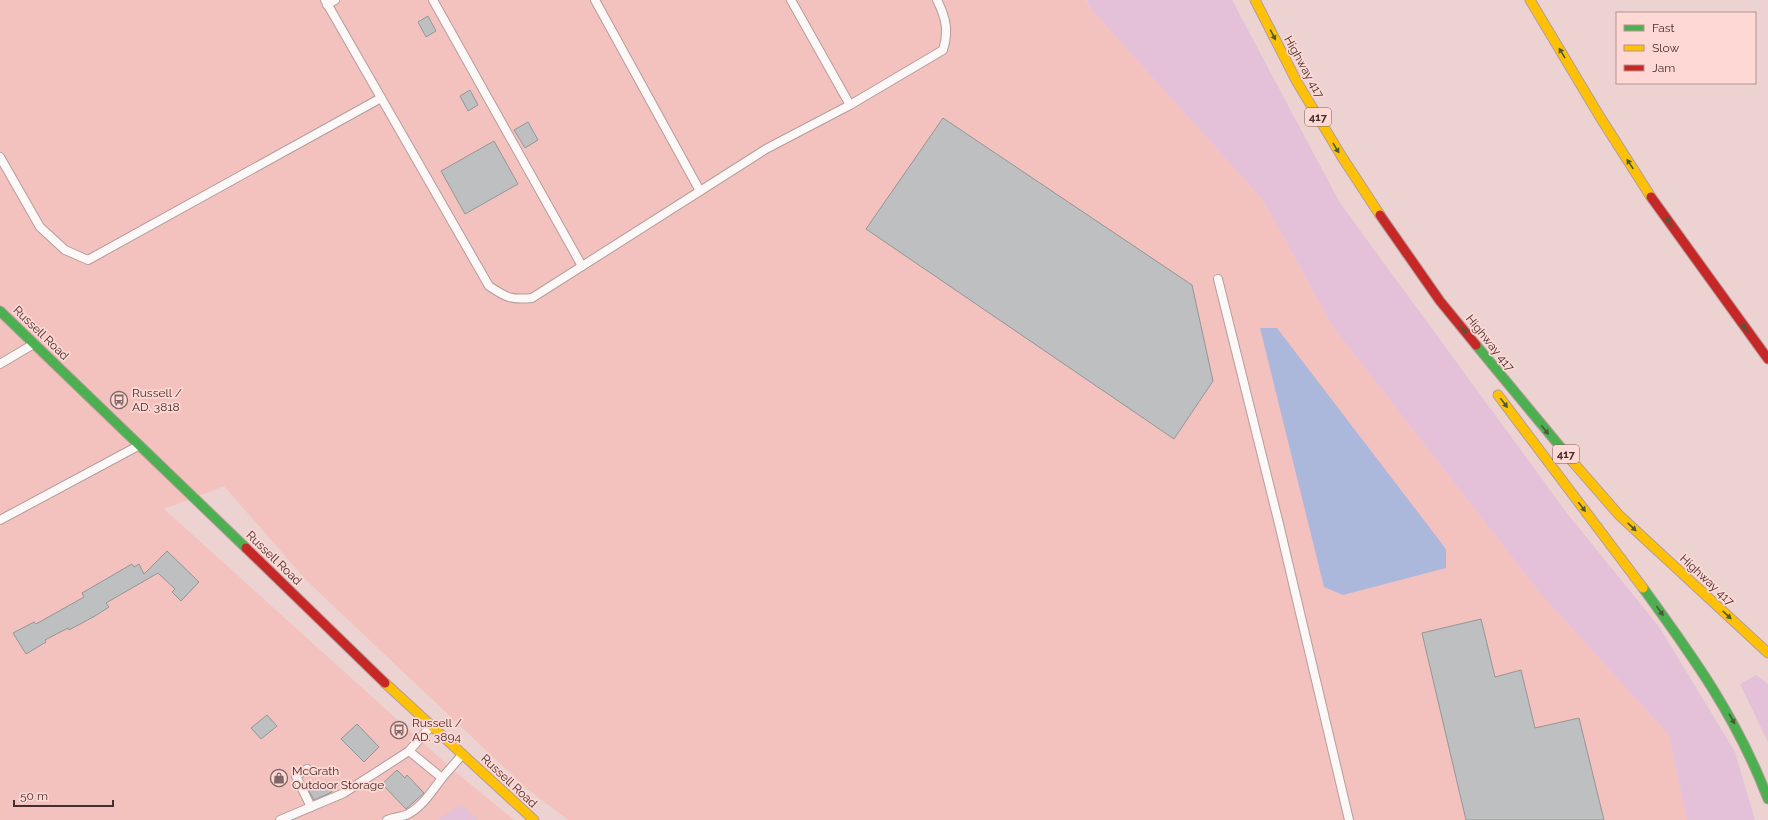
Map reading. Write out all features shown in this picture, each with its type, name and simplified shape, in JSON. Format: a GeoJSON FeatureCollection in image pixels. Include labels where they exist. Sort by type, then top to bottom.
{"type":"FeatureCollection","features":[{"type":"Feature","properties":{"kind":"main road","name":"Highway 417"},"geometry":{"type":"LineString","coordinates":[[1255,0],[1297,82],[1342,157],[1390,231],[1445,307],[1556,443],[1619,515],[1768,653]]}},
{"type":"Feature","properties":{"kind":"main road"},"geometry":{"type":"LineString","coordinates":[[1530,0],[1600,117],[1651,197],[1768,359]]}},
{"type":"Feature","properties":{"kind":"main road"},"geometry":{"type":"LineString","coordinates":[[1390,231],[1454,334]]}},
{"type":"Feature","properties":{"kind":"main road","name":"Russell Road"},"geometry":{"type":"LineString","coordinates":[[0,311],[398,695],[534,820]]}},
{"type":"Feature","properties":{"kind":"main road"},"geometry":{"type":"LineString","coordinates":[[1495,390],[1650,598],[1725,705],[1744,740],[1768,799]]}},
{"type":"Feature","properties":{"kind":"lane"},"geometry":{"type":"LineString","coordinates":[[335,0],[326,2],[489,286],[506,297],[518,299],[532,298],[766,149],[850,105],[943,50],[947,37],[944,15],[937,0]]}},
{"type":"Feature","properties":{"kind":"lane"},"geometry":{"type":"LineString","coordinates":[[433,0],[582,266]]}},
{"type":"Feature","properties":{"kind":"lane"},"geometry":{"type":"LineString","coordinates":[[595,0],[700,191]]}},
{"type":"Feature","properties":{"kind":"lane"},"geometry":{"type":"LineString","coordinates":[[791,0],[850,105]]}},
{"type":"Feature","properties":{"kind":"lane"},"geometry":{"type":"LineString","coordinates":[[0,158],[40,227],[66,250],[88,260],[381,98]]}},
{"type":"Feature","properties":{"kind":"lane"},"geometry":{"type":"LineString","coordinates":[[1218,279],[1280,524],[1348,820]]}},
{"type":"Feature","properties":{"kind":"lane"},"geometry":{"type":"LineString","coordinates":[[0,364],[34,343]]}},
{"type":"Feature","properties":{"kind":"lane"},"geometry":{"type":"LineString","coordinates":[[0,520],[140,445]]}},
{"type":"Feature","properties":{"kind":"lane"},"geometry":{"type":"LineString","coordinates":[[280,820],[291,818],[311,807],[344,794],[409,751],[432,726]]}},
{"type":"Feature","properties":{"kind":"lane"},"geometry":{"type":"LineString","coordinates":[[409,751],[442,778]]}},
{"type":"Feature","properties":{"kind":"lane"},"geometry":{"type":"LineString","coordinates":[[387,820],[394,816],[406,815],[424,801],[462,754]]}},
{"type":"Feature","properties":{"kind":"lane"},"geometry":{"type":"LineString","coordinates":[[307,769],[296,776],[311,807]]}},
{"type":"Feature","properties":{"kind":"shaded area"},"geometry":{"type":"Polygon","coordinates":[[[0,0],[1085,0],[1091,9],[1263,200],[1333,327],[1540,593],[1669,735],[1687,820],[568,820],[526,788],[307,581],[224,486],[164,509],[452,769],[514,820],[0,820],[0,0]]]}},
{"type":"Feature","properties":{"kind":"shaded area"},"geometry":{"type":"Polygon","coordinates":[[[1086,0],[1232,0],[1340,203],[1566,512],[1660,628],[1735,752],[1755,820],[1687,820],[1669,735],[1540,593],[1333,327],[1263,200],[1091,9],[1086,0]]]}},
{"type":"Feature","properties":{"kind":"shaded area"},"geometry":{"type":"Polygon","coordinates":[[[1756,675],[1768,684],[1768,742],[1740,684],[1756,675]]]}},
{"type":"Feature","properties":{"kind":"shaded area"},"geometry":{"type":"Polygon","coordinates":[[[461,805],[478,820],[436,820],[461,805]]]}},
{"type":"Feature","properties":{"kind":"water"},"geometry":{"type":"Polygon","coordinates":[[[1260,328],[1277,328],[1446,549],[1446,568],[1343,595],[1324,587],[1260,328]]]}},
{"type":"Feature","properties":{"kind":"building"},"geometry":{"type":"Polygon","coordinates":[[[428,16],[436,31],[426,37],[418,22],[428,16]]]}},
{"type":"Feature","properties":{"kind":"building"},"geometry":{"type":"Polygon","coordinates":[[[470,90],[478,105],[468,111],[460,96],[470,90]]]}},
{"type":"Feature","properties":{"kind":"building"},"geometry":{"type":"Polygon","coordinates":[[[943,118],[1192,285],[1213,381],[1174,439],[866,229],[943,118]]]}},
{"type":"Feature","properties":{"kind":"building"},"geometry":{"type":"Polygon","coordinates":[[[528,122],[538,140],[525,148],[514,130],[528,122]]]}},
{"type":"Feature","properties":{"kind":"building"},"geometry":{"type":"Polygon","coordinates":[[[494,141],[518,184],[465,214],[441,171],[494,141]]]}},
{"type":"Feature","properties":{"kind":"building"},"geometry":{"type":"Polygon","coordinates":[[[167,551],[199,582],[181,601],[172,592],[175,589],[158,573],[106,603],[109,607],[95,616],[69,630],[68,628],[45,640],[46,642],[26,654],[13,633],[34,622],[36,624],[84,597],[82,593],[132,564],[134,567],[139,564],[144,574],[167,551]]]}},
{"type":"Feature","properties":{"kind":"building"},"geometry":{"type":"Polygon","coordinates":[[[1481,619],[1495,677],[1521,670],[1535,728],[1579,718],[1604,820],[1466,820],[1422,633],[1481,619]]]}},
{"type":"Feature","properties":{"kind":"building"},"geometry":{"type":"Polygon","coordinates":[[[267,715],[277,726],[261,739],[251,728],[267,715]]]}},
{"type":"Feature","properties":{"kind":"building"},"geometry":{"type":"Polygon","coordinates":[[[357,724],[379,747],[364,762],[341,739],[357,724]]]}},
{"type":"Feature","properties":{"kind":"building"},"geometry":{"type":"Polygon","coordinates":[[[397,770],[405,778],[407,775],[424,793],[406,809],[382,784],[397,770]]]}},
{"type":"Feature","properties":{"kind":"building"},"geometry":{"type":"Polygon","coordinates":[[[326,782],[332,792],[314,800],[309,791],[326,782]]]}},
{"type":"Feature","properties":{"kind":"traffic: fast"},"geometry":{"type":"LineString","coordinates":[[0,311],[246,548]]}},
{"type":"Feature","properties":{"kind":"traffic: fast"},"geometry":{"type":"LineString","coordinates":[[1476,345],[1572,461]]}},
{"type":"Feature","properties":{"kind":"traffic: fast"},"geometry":{"type":"LineString","coordinates":[[1643,588],[1680,639],[1713,689],[1743,742],[1768,799]]}},
{"type":"Feature","properties":{"kind":"traffic: slow"},"geometry":{"type":"LineString","coordinates":[[1255,0],[1297,82],[1342,157],[1380,215]]}},
{"type":"Feature","properties":{"kind":"traffic: slow"},"geometry":{"type":"LineString","coordinates":[[1530,0],[1600,117],[1651,197]]}},
{"type":"Feature","properties":{"kind":"traffic: slow"},"geometry":{"type":"LineString","coordinates":[[1498,395],[1643,588]]}},
{"type":"Feature","properties":{"kind":"traffic: slow"},"geometry":{"type":"LineString","coordinates":[[1572,461],[1619,515],[1768,653]]}},
{"type":"Feature","properties":{"kind":"traffic: slow"},"geometry":{"type":"LineString","coordinates":[[385,683],[534,820]]}},
{"type":"Feature","properties":{"kind":"traffic: jam"},"geometry":{"type":"LineString","coordinates":[[1651,197],[1768,359]]}},
{"type":"Feature","properties":{"kind":"traffic: jam"},"geometry":{"type":"LineString","coordinates":[[1380,215],[1440,301],[1476,345]]}},
{"type":"Feature","properties":{"kind":"traffic: jam"},"geometry":{"type":"LineString","coordinates":[[246,548],[385,683]]}},
{"type":"Feature","properties":{"kind":"place","name":"Russell / AD. 3818"},"geometry":{"type":"Point","coordinates":[119,400]}},
{"type":"Feature","properties":{"kind":"place","name":"Russell / AD. 3894"},"geometry":{"type":"Point","coordinates":[399,730]}},
{"type":"Feature","properties":{"kind":"place","name":"McGrath Outdoor Storage"},"geometry":{"type":"Point","coordinates":[279,778]}}]}
